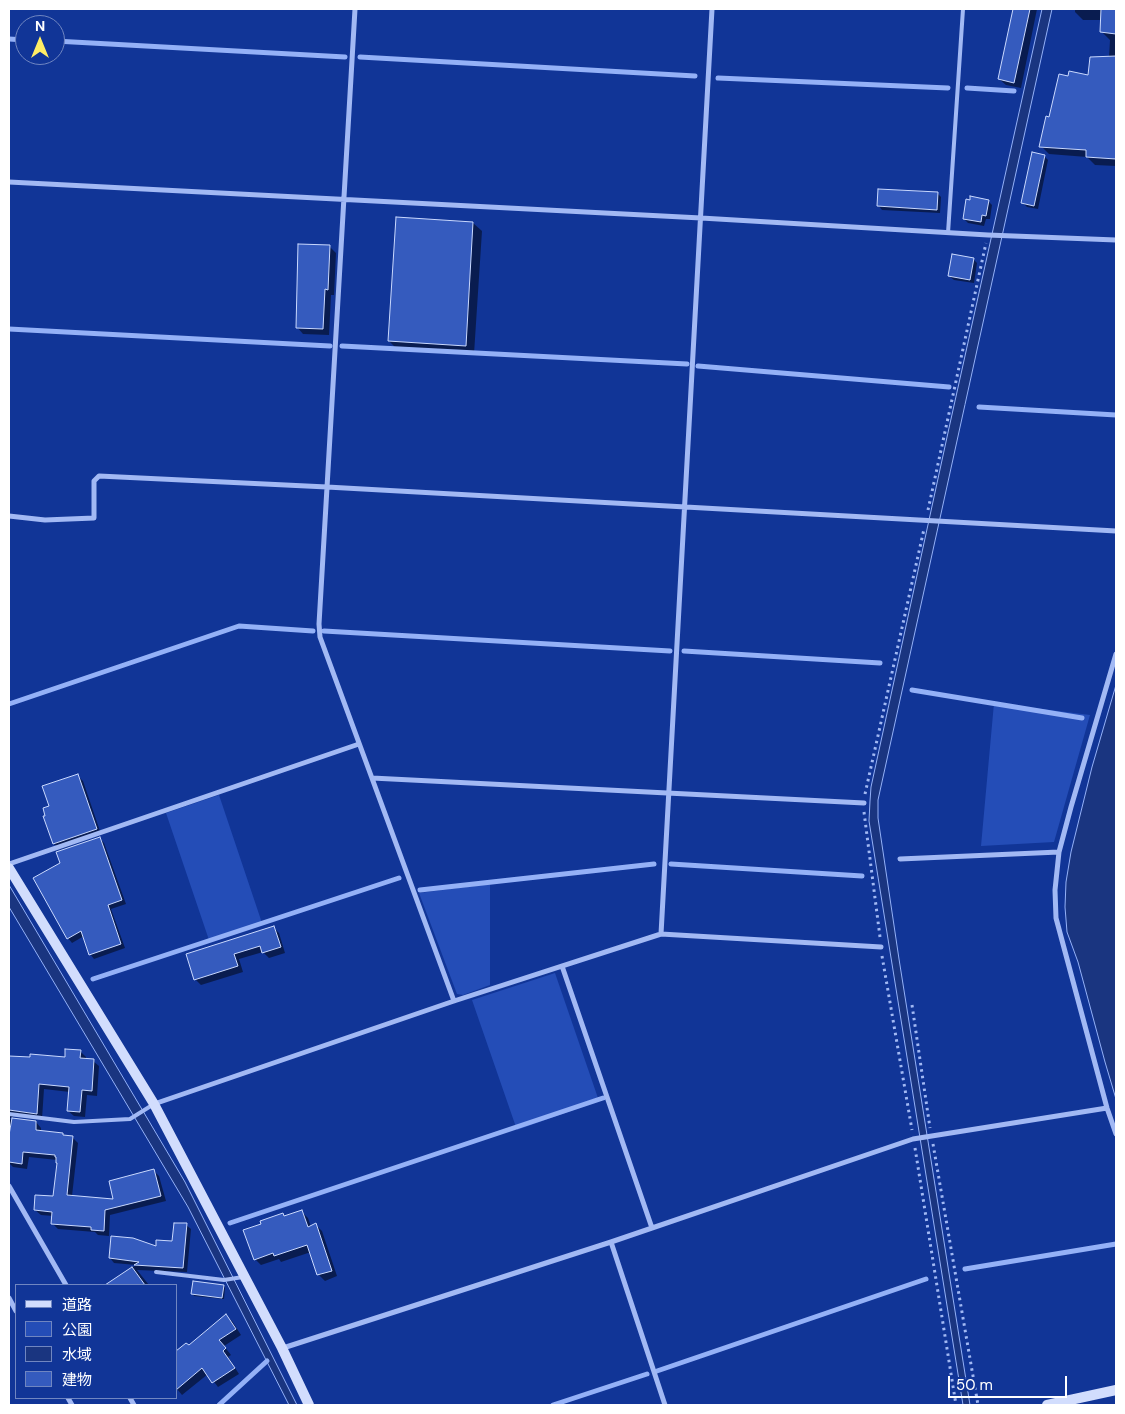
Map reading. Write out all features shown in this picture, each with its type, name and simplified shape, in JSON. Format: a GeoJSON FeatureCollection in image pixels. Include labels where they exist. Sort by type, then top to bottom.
{"type":"FeatureCollection","features":[{"type":"Feature","properties":{"kind":"street"},"geometry":{"type":"LineString","coordinates":[[355,9],[319,624],[320,637],[454,1001]]}},
{"type":"Feature","properties":{"kind":"street"},"geometry":{"type":"LineString","coordinates":[[661,934],[712,9]]}},
{"type":"Feature","properties":{"kind":"street"},"geometry":{"type":"LineString","coordinates":[[9,182],[701,218],[1005,236],[1116,240]]}},
{"type":"Feature","properties":{"kind":"street"},"geometry":{"type":"LineString","coordinates":[[9,516],[45,520],[94,518],[94,481],[99,476],[685,506],[1116,531]]}},
{"type":"Feature","properties":{"kind":"street"},"geometry":{"type":"LineString","coordinates":[[1116,654],[1059,852],[1055,890],[1056,918],[1107,1108],[1116,1134]]}},
{"type":"Feature","properties":{"kind":"street"},"geometry":{"type":"LineString","coordinates":[[9,864],[359,744]]}},
{"type":"Feature","properties":{"kind":"street"},"geometry":{"type":"LineString","coordinates":[[372,778],[864,803]]}},
{"type":"Feature","properties":{"kind":"street"},"geometry":{"type":"LineString","coordinates":[[900,859],[1059,852]]}},
{"type":"Feature","properties":{"kind":"street"},"geometry":{"type":"LineString","coordinates":[[9,868],[154,1104],[240,1277],[282,1348],[310,1405]]}},
{"type":"Feature","properties":{"kind":"street"},"geometry":{"type":"LineString","coordinates":[[154,1104],[454,1001],[661,934],[881,947]]}},
{"type":"Feature","properties":{"kind":"street"},"geometry":{"type":"LineString","coordinates":[[562,966],[652,1228]]}},
{"type":"Feature","properties":{"kind":"street"},"geometry":{"type":"LineString","coordinates":[[282,1348],[611,1242],[915,1139],[1107,1108]]}},
{"type":"Feature","properties":{"kind":"street"},"geometry":{"type":"LineString","coordinates":[[9,1186],[65,1284]]}},
{"type":"Feature","properties":{"kind":"street"},"geometry":{"type":"LineString","coordinates":[[611,1242],[665,1405]]}},
{"type":"Feature","properties":{"kind":"street"},"geometry":{"type":"LineString","coordinates":[[9,1298],[15,1309]]}},
{"type":"Feature","properties":{"kind":"street"},"geometry":{"type":"LineString","coordinates":[[1047,1405],[1116,1390]]}},
{"type":"Feature","properties":{"kind":"lane"},"geometry":{"type":"LineString","coordinates":[[948,233],[963,9]]}},
{"type":"Feature","properties":{"kind":"lane"},"geometry":{"type":"LineString","coordinates":[[9,1114],[74,1122],[130,1119],[154,1104]]}},
{"type":"Feature","properties":{"kind":"lane"},"geometry":{"type":"LineString","coordinates":[[156,1272],[224,1280],[240,1277]]}},
{"type":"Feature","properties":{"kind":"path"},"geometry":{"type":"LineString","coordinates":[[956,1405],[915,1139],[881,947],[864,803],[988,235]]}},
{"type":"Feature","properties":{"kind":"path"},"geometry":{"type":"LineString","coordinates":[[912,1005],[930,1136],[978,1405]]}},
{"type":"Feature","properties":{"kind":"green space"},"geometry":{"type":"Polygon","coordinates":[[[994,703],[1090,715],[1054,842],[981,846],[994,703]]]}},
{"type":"Feature","properties":{"kind":"green space"},"geometry":{"type":"Polygon","coordinates":[[[219,795],[262,923],[209,940],[166,813],[219,795]]]}},
{"type":"Feature","properties":{"kind":"green space"},"geometry":{"type":"Polygon","coordinates":[[[490,884],[490,985],[463,995],[457,994],[419,893],[490,884]]]}},
{"type":"Feature","properties":{"kind":"green space"},"geometry":{"type":"Polygon","coordinates":[[[555,973],[599,1101],[517,1130],[472,1000],[555,973]]]}},
{"type":"Feature","properties":{"kind":"water"},"geometry":{"type":"Polygon","coordinates":[[[1042,9],[1052,9],[878,800],[878,818],[899,959],[970,1405],[963,1405],[869,821],[870,801],[871,787],[1042,9]]]}},
{"type":"Feature","properties":{"kind":"water"},"geometry":{"type":"Polygon","coordinates":[[[1116,685],[1116,1099],[1078,962],[1067,932],[1065,907],[1066,882],[1071,852],[1092,767],[1116,685]]]}},
{"type":"Feature","properties":{"kind":"water"},"geometry":{"type":"Polygon","coordinates":[[[9,885],[185,1182],[297,1405],[289,1405],[188,1207],[9,907],[9,885]]]}},
{"type":"Feature","properties":{"kind":"building"},"geometry":{"type":"Polygon","coordinates":[[[1013,9],[1030,9],[1014,83],[998,79],[1013,9]]]}},
{"type":"Feature","properties":{"kind":"building"},"geometry":{"type":"Polygon","coordinates":[[[1101,9],[1116,9],[1116,34],[1100,32],[1101,9]]]}},
{"type":"Feature","properties":{"kind":"building"},"geometry":{"type":"Polygon","coordinates":[[[1116,56],[1116,159],[1086,157],[1086,150],[1039,147],[1046,116],[1049,117],[1059,74],[1068,76],[1069,71],[1088,75],[1090,57],[1116,56]]]}},
{"type":"Feature","properties":{"kind":"building"},"geometry":{"type":"Polygon","coordinates":[[[1032,152],[1045,155],[1034,206],[1021,203],[1032,152]]]}},
{"type":"Feature","properties":{"kind":"building"},"geometry":{"type":"Polygon","coordinates":[[[878,189],[938,192],[937,210],[877,206],[878,189]]]}},
{"type":"Feature","properties":{"kind":"building"},"geometry":{"type":"Polygon","coordinates":[[[970,196],[989,200],[986,216],[982,215],[981,222],[963,219],[966,199],[970,200],[970,196]]]}},
{"type":"Feature","properties":{"kind":"building"},"geometry":{"type":"Polygon","coordinates":[[[396,217],[473,222],[466,346],[388,341],[396,217]]]}},
{"type":"Feature","properties":{"kind":"building"},"geometry":{"type":"Polygon","coordinates":[[[298,244],[330,245],[328,290],[325,289],[323,329],[296,328],[298,244]]]}},
{"type":"Feature","properties":{"kind":"building"},"geometry":{"type":"Polygon","coordinates":[[[952,254],[974,258],[970,280],[948,276],[952,254]]]}},
{"type":"Feature","properties":{"kind":"building"},"geometry":{"type":"Polygon","coordinates":[[[78,774],[97,829],[53,844],[43,816],[45,816],[43,808],[49,806],[42,786],[78,774]]]}},
{"type":"Feature","properties":{"kind":"building"},"geometry":{"type":"Polygon","coordinates":[[[100,837],[122,900],[108,905],[121,944],[89,955],[81,931],[67,939],[33,878],[60,863],[56,852],[100,837]]]}},
{"type":"Feature","properties":{"kind":"building"},"geometry":{"type":"Polygon","coordinates":[[[274,926],[281,947],[262,953],[260,946],[234,954],[238,966],[194,980],[186,954],[274,926]]]}},
{"type":"Feature","properties":{"kind":"building"},"geometry":{"type":"Polygon","coordinates":[[[65,1049],[81,1050],[80,1058],[94,1059],[92,1091],[82,1090],[80,1112],[67,1111],[69,1087],[39,1084],[37,1114],[9,1110],[9,1056],[30,1057],[30,1054],[65,1057],[65,1049]]]}},
{"type":"Feature","properties":{"kind":"building"},"geometry":{"type":"Polygon","coordinates":[[[12,1118],[36,1121],[36,1130],[73,1136],[67,1195],[113,1199],[109,1181],[154,1169],[161,1196],[105,1210],[104,1231],[91,1230],[91,1227],[51,1224],[52,1212],[34,1210],[35,1195],[53,1196],[56,1157],[55,1155],[23,1152],[22,1164],[9,1162],[9,1135],[12,1118]]]}},
{"type":"Feature","properties":{"kind":"building"},"geometry":{"type":"Polygon","coordinates":[[[302,1210],[308,1227],[316,1223],[332,1271],[317,1275],[307,1245],[274,1256],[273,1253],[254,1260],[243,1230],[261,1224],[260,1221],[283,1213],[284,1216],[302,1210]]]}},
{"type":"Feature","properties":{"kind":"building"},"geometry":{"type":"Polygon","coordinates":[[[174,1223],[187,1223],[183,1268],[134,1265],[139,1262],[109,1258],[111,1236],[133,1238],[156,1246],[156,1240],[172,1241],[174,1223]]]}},
{"type":"Feature","properties":{"kind":"building"},"geometry":{"type":"Polygon","coordinates":[[[132,1267],[144,1284],[106,1284],[132,1267]]]}},
{"type":"Feature","properties":{"kind":"building"},"geometry":{"type":"Polygon","coordinates":[[[193,1281],[224,1285],[222,1298],[191,1294],[193,1281]]]}},
{"type":"Feature","properties":{"kind":"building"},"geometry":{"type":"Polygon","coordinates":[[[226,1314],[236,1329],[219,1340],[226,1348],[223,1351],[235,1368],[212,1383],[202,1368],[178,1388],[178,1349],[186,1343],[189,1345],[226,1314]]]}},
{"type":"Feature","properties":{"kind":"waterway"},"geometry":{"type":"LineString","coordinates":[[9,39],[15,39]]}},
{"type":"Feature","properties":{"kind":"waterway"},"geometry":{"type":"LineString","coordinates":[[65,42],[345,57]]}},
{"type":"Feature","properties":{"kind":"waterway"},"geometry":{"type":"LineString","coordinates":[[360,57],[695,76]]}},
{"type":"Feature","properties":{"kind":"waterway"},"geometry":{"type":"LineString","coordinates":[[718,78],[948,88]]}},
{"type":"Feature","properties":{"kind":"waterway"},"geometry":{"type":"LineString","coordinates":[[967,88],[1014,91]]}},
{"type":"Feature","properties":{"kind":"waterway"},"geometry":{"type":"LineString","coordinates":[[9,329],[330,346]]}},
{"type":"Feature","properties":{"kind":"waterway"},"geometry":{"type":"LineString","coordinates":[[342,346],[687,364]]}},
{"type":"Feature","properties":{"kind":"waterway"},"geometry":{"type":"LineString","coordinates":[[698,366],[949,387]]}},
{"type":"Feature","properties":{"kind":"waterway"},"geometry":{"type":"LineString","coordinates":[[979,407],[1116,415]]}},
{"type":"Feature","properties":{"kind":"waterway"},"geometry":{"type":"LineString","coordinates":[[9,704],[239,626],[313,631]]}},
{"type":"Feature","properties":{"kind":"waterway"},"geometry":{"type":"LineString","coordinates":[[324,631],[670,651]]}},
{"type":"Feature","properties":{"kind":"waterway"},"geometry":{"type":"LineString","coordinates":[[684,651],[880,663]]}},
{"type":"Feature","properties":{"kind":"waterway"},"geometry":{"type":"LineString","coordinates":[[912,690],[1082,718]]}},
{"type":"Feature","properties":{"kind":"waterway"},"geometry":{"type":"LineString","coordinates":[[420,890],[654,864]]}},
{"type":"Feature","properties":{"kind":"waterway"},"geometry":{"type":"LineString","coordinates":[[671,864],[862,876]]}},
{"type":"Feature","properties":{"kind":"waterway"},"geometry":{"type":"LineString","coordinates":[[93,979],[399,878]]}},
{"type":"Feature","properties":{"kind":"waterway"},"geometry":{"type":"LineString","coordinates":[[230,1223],[603,1098]]}},
{"type":"Feature","properties":{"kind":"waterway"},"geometry":{"type":"LineString","coordinates":[[965,1269],[1116,1244]]}},
{"type":"Feature","properties":{"kind":"waterway"},"geometry":{"type":"LineString","coordinates":[[657,1371],[926,1279]]}},
{"type":"Feature","properties":{"kind":"waterway"},"geometry":{"type":"LineString","coordinates":[[219,1405],[267,1361]]}},
{"type":"Feature","properties":{"kind":"waterway"},"geometry":{"type":"LineString","coordinates":[[553,1405],[647,1374]]}}]}
